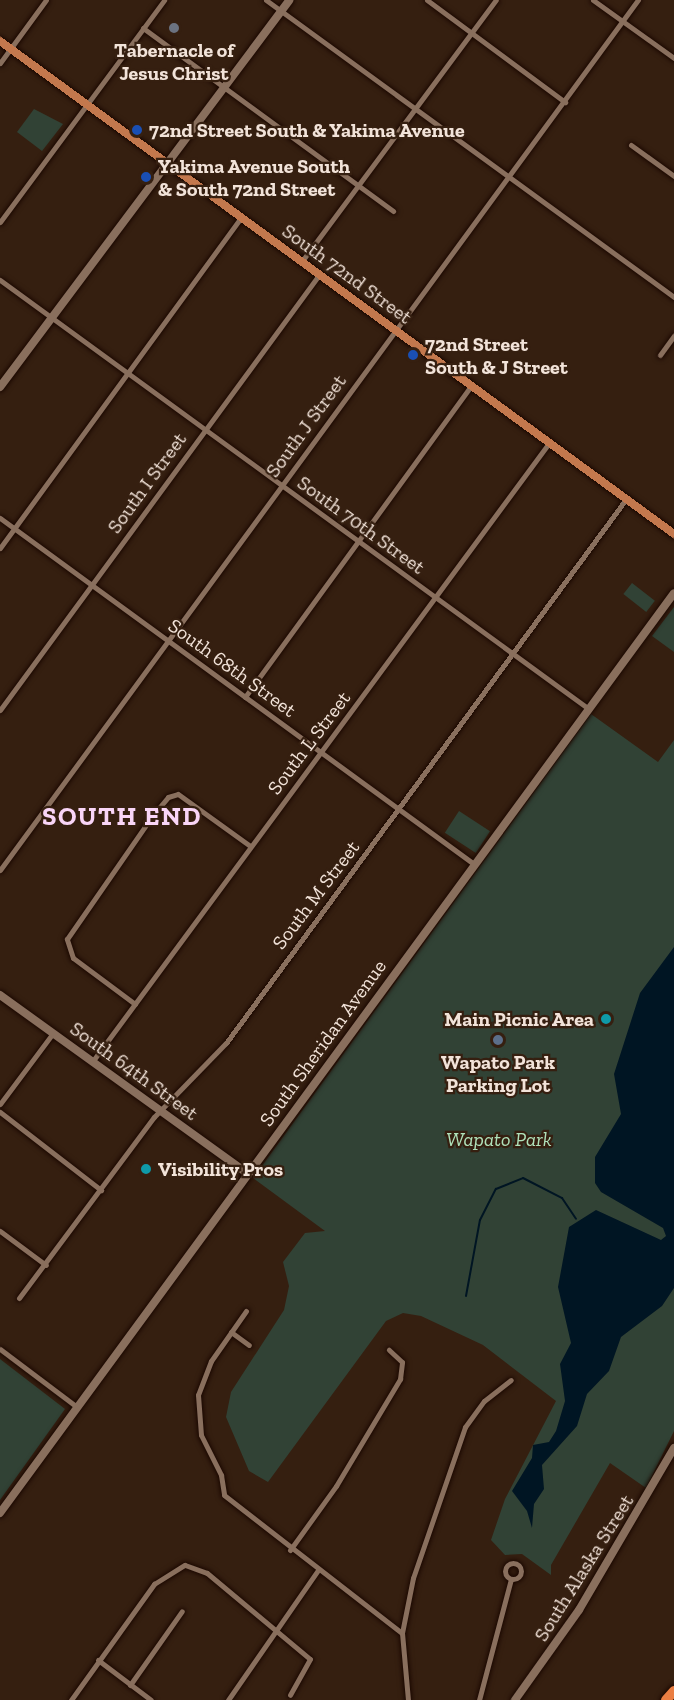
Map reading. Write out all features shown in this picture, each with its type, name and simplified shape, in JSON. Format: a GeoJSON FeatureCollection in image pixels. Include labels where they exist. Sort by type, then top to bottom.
{"type":"FeatureCollection","features":[{"type":"Feature","properties":{"kind":"highway"},"geometry":{"type":"LineString","coordinates":[[666,1700],[674,1691]]}},
{"type":"Feature","properties":{"kind":"main road","name":"South 72nd Street"},"geometry":{"type":"LineString","coordinates":[[0,41],[674,534]]}},
{"type":"Feature","properties":{"kind":"street"},"geometry":{"type":"LineString","coordinates":[[0,63],[46,0]]}},
{"type":"Feature","properties":{"kind":"street"},"geometry":{"type":"LineString","coordinates":[[0,222],[164,0]]}},
{"type":"Feature","properties":{"kind":"street"},"geometry":{"type":"LineString","coordinates":[[266,0],[674,297]]}},
{"type":"Feature","properties":{"kind":"street"},"geometry":{"type":"LineString","coordinates":[[0,387],[289,0]]}},
{"type":"Feature","properties":{"kind":"street"},"geometry":{"type":"LineString","coordinates":[[427,0],[565,102]]}},
{"type":"Feature","properties":{"kind":"street"},"geometry":{"type":"LineString","coordinates":[[302,261],[496,0]]}},
{"type":"Feature","properties":{"kind":"street"},"geometry":{"type":"LineString","coordinates":[[593,0],[674,58]]}},
{"type":"Feature","properties":{"kind":"street","name":"South J Street"},"geometry":{"type":"LineString","coordinates":[[0,870],[638,0]]}},
{"type":"Feature","properties":{"kind":"street"},"geometry":{"type":"LineString","coordinates":[[143,28],[393,212]]}},
{"type":"Feature","properties":{"kind":"street"},"geometry":{"type":"LineString","coordinates":[[631,145],[674,176]]}},
{"type":"Feature","properties":{"kind":"street"},"geometry":{"type":"LineString","coordinates":[[0,548],[241,217]]}},
{"type":"Feature","properties":{"kind":"street","name":"South I Street"},"geometry":{"type":"LineString","coordinates":[[0,710],[204,429],[320,275]]}},
{"type":"Feature","properties":{"kind":"street","name":"South 70th Street"},"geometry":{"type":"LineString","coordinates":[[0,280],[589,709]]}},
{"type":"Feature","properties":{"kind":"street"},"geometry":{"type":"LineString","coordinates":[[660,356],[674,336]]}},
{"type":"Feature","properties":{"kind":"street"},"geometry":{"type":"LineString","coordinates":[[246,697],[471,386]]}},
{"type":"Feature","properties":{"kind":"street","name":"South L Street"},"geometry":{"type":"LineString","coordinates":[[92,1062],[549,443]]}},
{"type":"Feature","properties":{"kind":"street","name":"South M Street"},"geometry":{"type":"LineString","coordinates":[[19,1298],[160,1111],[226,1043],[626,499]]}},
{"type":"Feature","properties":{"kind":"street","name":"South 68th Street"},"geometry":{"type":"LineString","coordinates":[[0,518],[474,864]]}},
{"type":"Feature","properties":{"kind":"street","name":"South Sheridan Avenue"},"geometry":{"type":"LineString","coordinates":[[0,1513],[674,593]]}},
{"type":"Feature","properties":{"kind":"street"},"geometry":{"type":"LineString","coordinates":[[135,1004],[78,962],[67,945],[75,924],[153,815],[168,796],[178,794],[250,846]]}},
{"type":"Feature","properties":{"kind":"street","name":"South 64th Street"},"geometry":{"type":"LineString","coordinates":[[0,995],[248,1174]]}},
{"type":"Feature","properties":{"kind":"street"},"geometry":{"type":"LineString","coordinates":[[0,1104],[53,1034]]}},
{"type":"Feature","properties":{"kind":"street"},"geometry":{"type":"LineString","coordinates":[[0,1112],[101,1190]]}},
{"type":"Feature","properties":{"kind":"street"},"geometry":{"type":"LineString","coordinates":[[0,1231],[46,1265]]}},
{"type":"Feature","properties":{"kind":"street"},"geometry":{"type":"LineString","coordinates":[[246,1311],[206,1369],[197,1413],[224,1496],[237,1511],[402,1633]]}},
{"type":"Feature","properties":{"kind":"street"},"geometry":{"type":"LineString","coordinates":[[231,1332],[249,1345]]}},
{"type":"Feature","properties":{"kind":"street"},"geometry":{"type":"LineString","coordinates":[[0,1349],[77,1407]]}},
{"type":"Feature","properties":{"kind":"street"},"geometry":{"type":"LineString","coordinates":[[290,1550],[402,1374],[402,1362],[389,1350]]}},
{"type":"Feature","properties":{"kind":"street"},"geometry":{"type":"LineString","coordinates":[[408,1700],[402,1633],[410,1586],[462,1434],[478,1407],[511,1380]]}},
{"type":"Feature","properties":{"kind":"street","name":"South Alaska Street"},"geometry":{"type":"LineString","coordinates":[[515,1700],[583,1603],[674,1448]]}},
{"type":"Feature","properties":{"kind":"street"},"geometry":{"type":"LineString","coordinates":[[71,1700],[154,1584],[185,1565],[207,1573],[312,1662],[290,1695]]}},
{"type":"Feature","properties":{"kind":"street"},"geometry":{"type":"LineString","coordinates":[[228,1700],[278,1634],[318,1570]]}},
{"type":"Feature","properties":{"kind":"street"},"geometry":{"type":"LineString","coordinates":[[479,1700],[511,1579]]}},
{"type":"Feature","properties":{"kind":"street"},"geometry":{"type":"LineString","coordinates":[[130,1684],[182,1611]]}},
{"type":"Feature","properties":{"kind":"street"},"geometry":{"type":"LineString","coordinates":[[98,1660],[151,1700]]}},
{"type":"Feature","properties":{"kind":"green space"},"geometry":{"type":"Polygon","coordinates":[[[34,109],[63,124],[42,151],[17,132],[34,109]]]}},
{"type":"Feature","properties":{"kind":"green space"},"geometry":{"type":"Polygon","coordinates":[[[632,583],[655,601],[646,612],[623,594],[632,583]]]}},
{"type":"Feature","properties":{"kind":"green space"},"geometry":{"type":"Polygon","coordinates":[[[674,607],[674,652],[652,636],[674,607]]]}},
{"type":"Feature","properties":{"kind":"green space","name":"Wapato Park"},"geometry":{"type":"Polygon","coordinates":[[[591,714],[658,762],[674,740],[674,1431],[646,1488],[610,1463],[551,1565],[551,1575],[522,1554],[505,1555],[491,1540],[505,1499],[556,1401],[483,1345],[421,1316],[403,1313],[386,1321],[268,1482],[249,1471],[226,1417],[231,1392],[284,1310],[289,1286],[283,1262],[305,1233],[325,1231],[253,1178],[591,714]]]}},
{"type":"Feature","properties":{"kind":"green space"},"geometry":{"type":"Polygon","coordinates":[[[459,811],[490,831],[476,853],[445,833],[459,811]]]}},
{"type":"Feature","properties":{"kind":"green space"},"geometry":{"type":"Polygon","coordinates":[[[0,1359],[65,1409],[0,1500],[0,1359]]]}},
{"type":"Feature","properties":{"kind":"water"},"geometry":{"type":"Polygon","coordinates":[[[674,947],[674,1288],[662,1306],[621,1337],[609,1371],[587,1394],[577,1426],[542,1465],[544,1489],[534,1504],[532,1528],[527,1511],[512,1491],[532,1458],[533,1445],[549,1442],[556,1431],[565,1401],[560,1364],[571,1343],[558,1287],[569,1227],[596,1210],[661,1240],[666,1236],[663,1228],[601,1192],[595,1183],[595,1157],[621,1114],[614,1074],[640,993],[674,947]]]}},
{"type":"Feature","properties":{"kind":"waterway"},"geometry":{"type":"LineString","coordinates":[[466,1296],[480,1220],[496,1189],[523,1178],[562,1198],[576,1219]]}},
{"type":"Feature","properties":{"kind":"place","name":"Tabernacle of Jesus Christ"},"geometry":{"type":"Point","coordinates":[174,28]}},
{"type":"Feature","properties":{"kind":"place","name":"72nd Street South & Yakima Avenue"},"geometry":{"type":"Point","coordinates":[137,130]}},
{"type":"Feature","properties":{"kind":"place","name":"Yakima Avenue South & South 72nd Street"},"geometry":{"type":"Point","coordinates":[146,177]}},
{"type":"Feature","properties":{"kind":"place","name":"72nd Street South & J Street"},"geometry":{"type":"Point","coordinates":[413,355]}},
{"type":"Feature","properties":{"kind":"place","name":"Main Picnic Area"},"geometry":{"type":"Point","coordinates":[606,1019]}},
{"type":"Feature","properties":{"kind":"place","name":"Wapato Park Parking Lot"},"geometry":{"type":"Point","coordinates":[498,1040]}},
{"type":"Feature","properties":{"kind":"place","name":"Visibility Pros"},"geometry":{"type":"Point","coordinates":[146,1169]}},
{"type":"Feature","properties":{"kind":"district","name":"SOUTH END"},"geometry":{"type":"Point","coordinates":[122,817]}}]}
